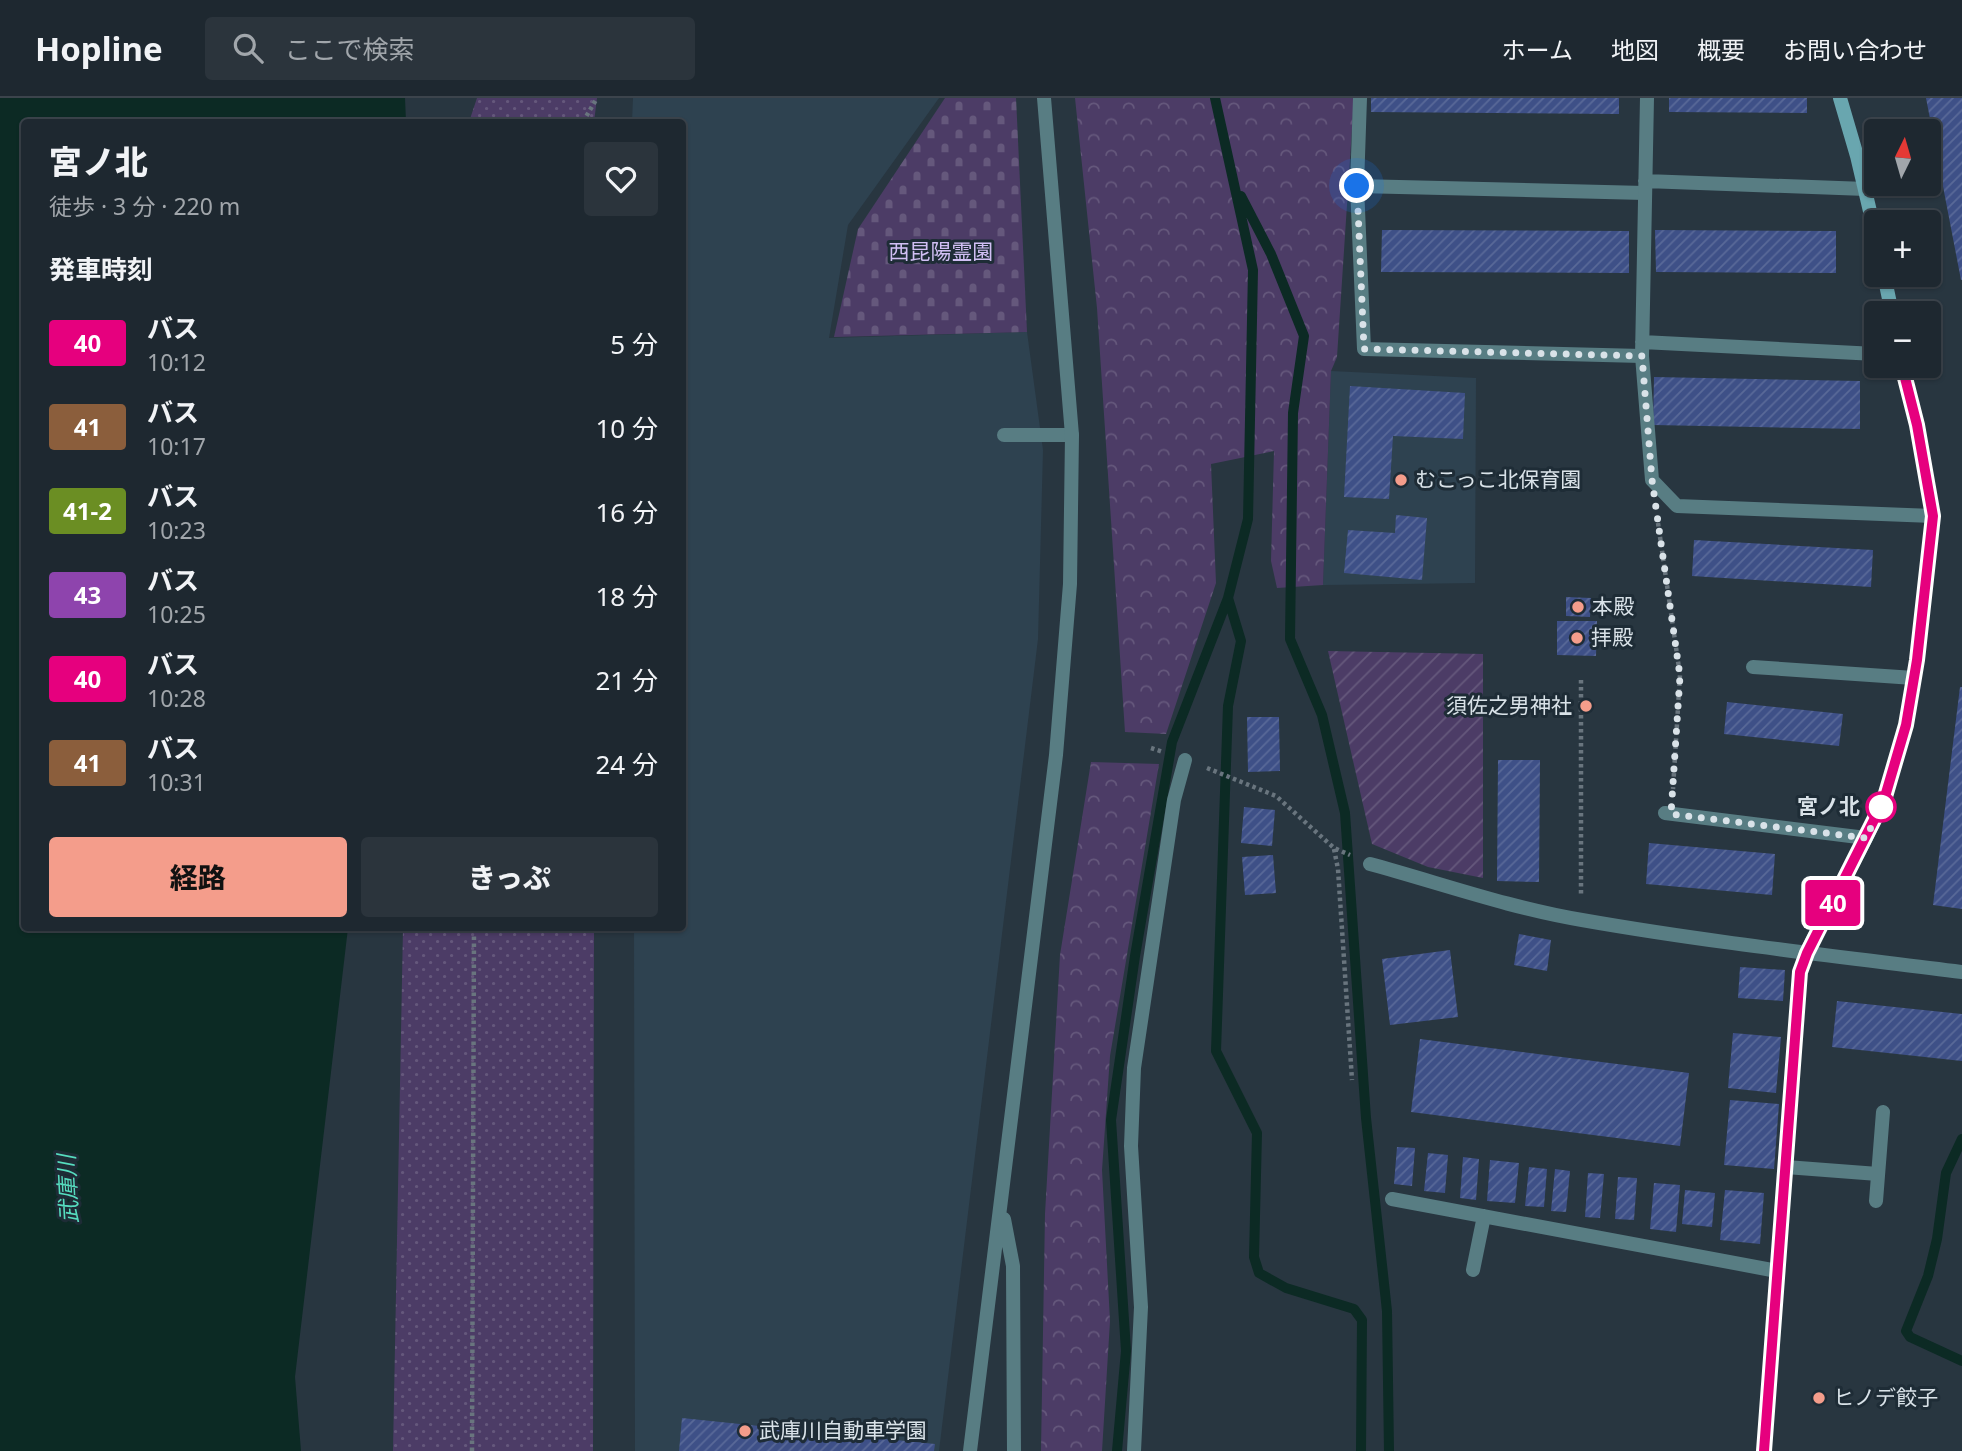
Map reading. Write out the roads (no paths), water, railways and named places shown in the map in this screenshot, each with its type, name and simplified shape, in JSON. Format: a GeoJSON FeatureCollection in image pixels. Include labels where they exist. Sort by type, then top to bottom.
{"type":"FeatureCollection","features":[{"type":"Feature","properties":{"kind":"street"},"geometry":{"type":"LineString","coordinates":[[970,1451],[1056,755],[1070,584],[1072,435],[1044,98]]}},
{"type":"Feature","properties":{"kind":"street"},"geometry":{"type":"LineString","coordinates":[[1360,98],[1357,186],[1364,349],[1642,349],[1864,354]]}},
{"type":"Feature","properties":{"kind":"street"},"geometry":{"type":"LineString","coordinates":[[1647,98],[1642,349],[1652,480],[1677,506],[1933,516]]}},
{"type":"Feature","properties":{"kind":"street"},"geometry":{"type":"LineString","coordinates":[[1840,98],[1864,182]]}},
{"type":"Feature","properties":{"kind":"street"},"geometry":{"type":"LineString","coordinates":[[1357,186],[1864,189]]}},
{"type":"Feature","properties":{"kind":"street"},"geometry":{"type":"LineString","coordinates":[[1765,1451],[1798,986],[1807,953],[1884,800],[1906,725],[1914,678],[1933,516],[1917,425],[1905,378]]}},
{"type":"Feature","properties":{"kind":"street"},"geometry":{"type":"LineString","coordinates":[[1004,435],[1072,435]]}},
{"type":"Feature","properties":{"kind":"street"},"geometry":{"type":"LineString","coordinates":[[1753,667],[1914,678]]}},
{"type":"Feature","properties":{"kind":"street"},"geometry":{"type":"LineString","coordinates":[[1135,1451],[1141,1307],[1130,1146],[1134,1068],[1174,800],[1185,760]]}},
{"type":"Feature","properties":{"kind":"street"},"geometry":{"type":"LineString","coordinates":[[1668,814],[1866,838]]}},
{"type":"Feature","properties":{"kind":"street"},"geometry":{"type":"LineString","coordinates":[[1370,864],[1581,920],[1807,953],[1962,972]]}},
{"type":"Feature","properties":{"kind":"street"},"geometry":{"type":"LineString","coordinates":[[1875,1201],[1883,1112]]}},
{"type":"Feature","properties":{"kind":"street"},"geometry":{"type":"LineString","coordinates":[[1786,1167],[1878,1174]]}},
{"type":"Feature","properties":{"kind":"street"},"geometry":{"type":"LineString","coordinates":[[1392,1199],[1777,1271]]}},
{"type":"Feature","properties":{"kind":"street"},"geometry":{"type":"LineString","coordinates":[[1001,1205],[1013,1266],[1014,1451]]}},
{"type":"Feature","properties":{"kind":"street"},"geometry":{"type":"LineString","coordinates":[[1473,1270],[1484,1216]]}},
{"type":"Feature","properties":{"kind":"water","name":"武庫川"},"geometry":{"type":"Polygon","coordinates":[[[0,98],[405,98],[406,119],[21,119],[21,931],[348,931],[295,1377],[301,1451],[0,1451],[0,98]]]}},
{"type":"Feature","properties":{"kind":"waterway"},"geometry":{"type":"LineString","coordinates":[[1117,1451],[1126,1351],[1111,1120],[1135,956],[1172,742],[1228,598],[1248,519],[1253,270],[1215,98]]}},
{"type":"Feature","properties":{"kind":"waterway"},"geometry":{"type":"LineString","coordinates":[[1241,196],[1271,254],[1304,336],[1293,413],[1290,639],[1322,715],[1345,813],[1366,1118],[1387,1311],[1389,1451]]}},
{"type":"Feature","properties":{"kind":"waterway"},"geometry":{"type":"LineString","coordinates":[[1228,598],[1241,641],[1228,706],[1216,1051],[1257,1133],[1254,1257],[1259,1273],[1286,1288],[1354,1309],[1362,1320],[1361,1451]]}},
{"type":"Feature","properties":{"kind":"waterway"},"geometry":{"type":"LineString","coordinates":[[1962,1139],[1946,1173],[1937,1239],[1928,1276],[1906,1331],[1910,1337],[1962,1361]]}},
{"type":"Feature","properties":{"kind":"place","name":"むこっこ北保育園"},"geometry":{"type":"Point","coordinates":[1401,480]}},
{"type":"Feature","properties":{"kind":"place","name":"本殿"},"geometry":{"type":"Point","coordinates":[1578,607]}},
{"type":"Feature","properties":{"kind":"place","name":"拝殿"},"geometry":{"type":"Point","coordinates":[1577,638]}},
{"type":"Feature","properties":{"kind":"place","name":"須佐之男神社"},"geometry":{"type":"Point","coordinates":[1586,706]}},
{"type":"Feature","properties":{"kind":"place","name":"宮ノ北"},"geometry":{"type":"Point","coordinates":[1881,807]}},
{"type":"Feature","properties":{"kind":"place","name":"ヒノデ餃子"},"geometry":{"type":"Point","coordinates":[1819,1398]}},
{"type":"Feature","properties":{"kind":"place","name":"武庫川自動車学園"},"geometry":{"type":"Point","coordinates":[745,1431]}},
{"type":"Feature","properties":{"kind":"park label","name":"西昆陽霊園"},"geometry":{"type":"Point","coordinates":[941,252]}}]}
